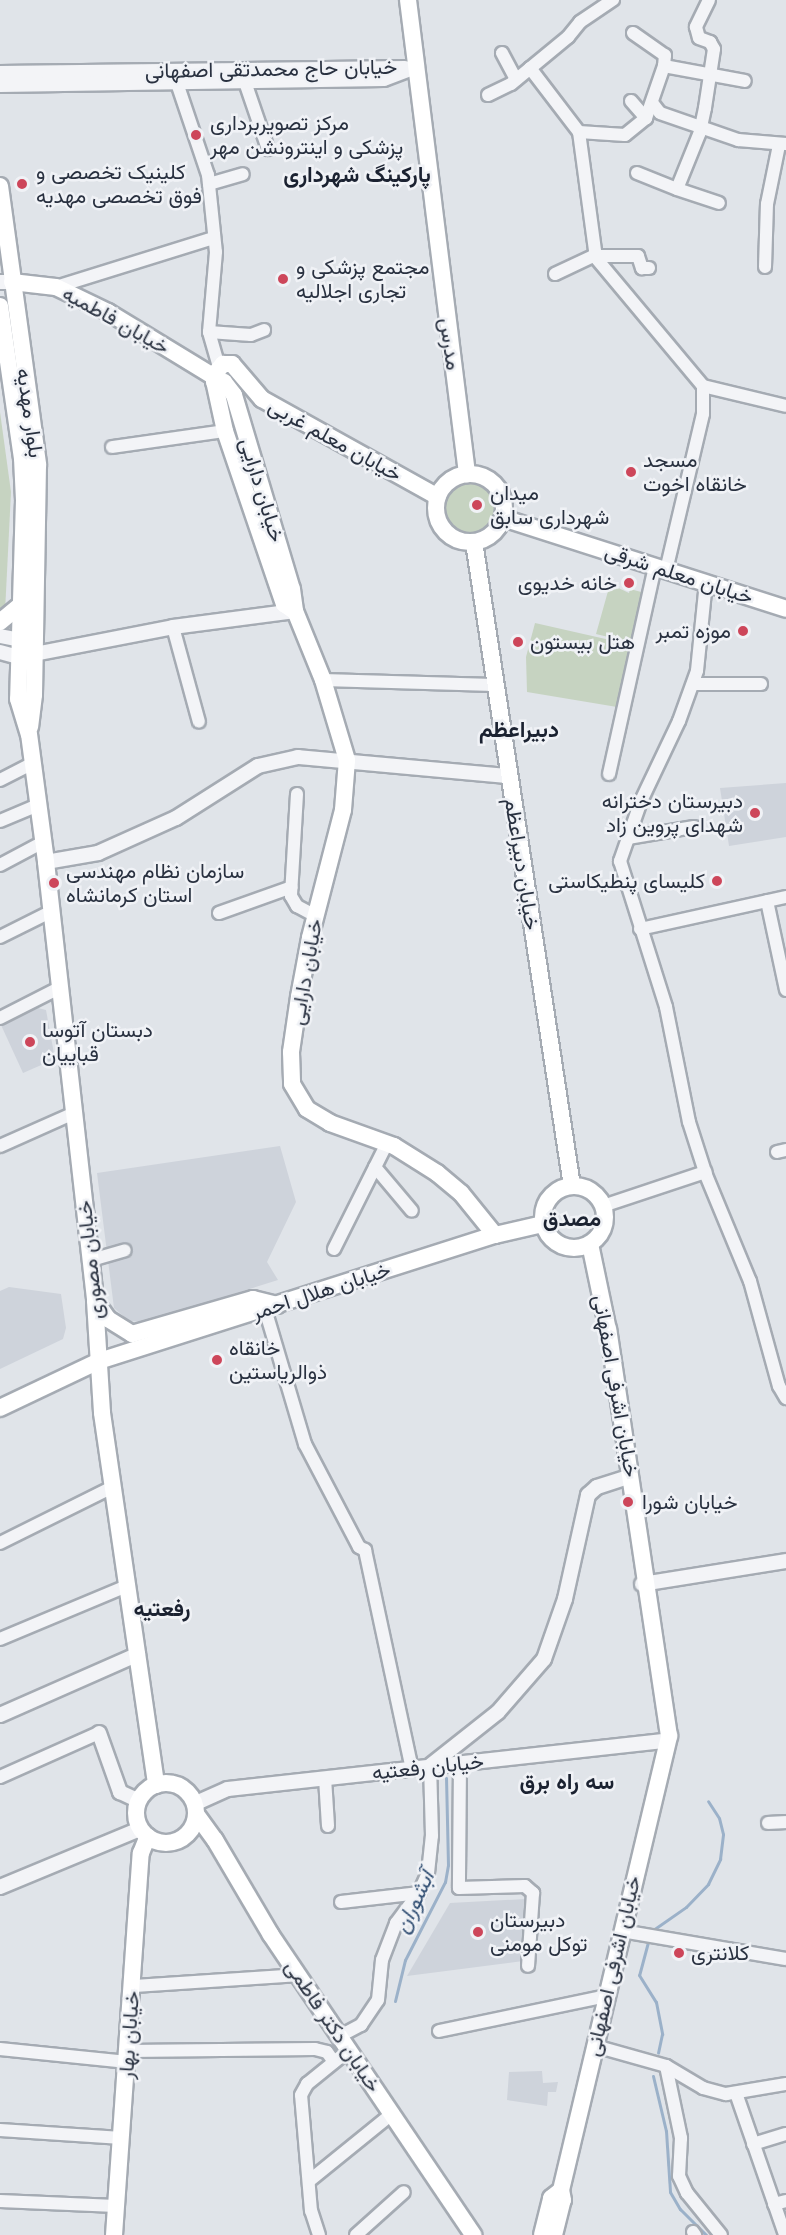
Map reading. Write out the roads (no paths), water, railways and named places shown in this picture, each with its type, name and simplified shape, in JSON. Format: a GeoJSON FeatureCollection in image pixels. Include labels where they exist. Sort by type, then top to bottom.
{"type":"FeatureCollection","features":[{"type":"Feature","properties":{"kind":"main road","name":"مدرس"},"geometry":{"type":"LineString","coordinates":[[408,0],[413,68],[467,474]]}},
{"type":"Feature","properties":{"kind":"main road","name":"بلوار مهدیه"},"geometry":{"type":"LineString","coordinates":[[0,186],[32,500],[27,649]]}},
{"type":"Feature","properties":{"kind":"main road","name":"خیابان فاطمیه"},"geometry":{"type":"LineString","coordinates":[[11,280],[56,287],[108,312],[215,375],[232,364],[240,373]]}},
{"type":"Feature","properties":{"kind":"main road","name":"بلوار مهدیه"},"geometry":{"type":"LineString","coordinates":[[0,306],[22,458],[32,500],[20,605],[27,649]]}},
{"type":"Feature","properties":{"kind":"main road","name":"خیابان معلم غربی"},"geometry":{"type":"LineString","coordinates":[[240,373],[261,399],[438,497]]}},
{"type":"Feature","properties":{"kind":"main road","name":"خیابان دارایی"},"geometry":{"type":"LineString","coordinates":[[215,375],[284,604],[295,611],[323,680],[347,760],[344,810],[316,916],[291,1052],[292,1084],[307,1109],[330,1123],[387,1143],[414,1156],[462,1193],[495,1235]]}},
{"type":"Feature","properties":{"kind":"main road"},"geometry":{"type":"LineString","coordinates":[[467,474],[478,474],[497,486],[504,507],[503,518],[492,534],[474,542],[456,539],[441,526],[438,497],[449,481],[467,474]]}},
{"type":"Feature","properties":{"kind":"main road","name":"خیابان معلم شرقی"},"geometry":{"type":"LineString","coordinates":[[503,518],[786,609]]}},
{"type":"Feature","properties":{"kind":"main road","name":"خیابان دبیراعظم"},"geometry":{"type":"LineString","coordinates":[[474,542],[572,1186]]}},
{"type":"Feature","properties":{"kind":"main road"},"geometry":{"type":"LineString","coordinates":[[0,622],[20,605]]}},
{"type":"Feature","properties":{"kind":"main road","name":"خیابان مصوری"},"geometry":{"type":"LineString","coordinates":[[27,649],[29,734],[52,910],[91,1260],[113,1487],[156,1785]]}},
{"type":"Feature","properties":{"kind":"main road"},"geometry":{"type":"LineString","coordinates":[[572,1186],[591,1191],[603,1206],[602,1232],[586,1245],[562,1246],[547,1234],[543,1224],[549,1198],[572,1186]]}},
{"type":"Feature","properties":{"kind":"main road","name":"خیابان هلال احمر"},"geometry":{"type":"LineString","coordinates":[[0,1408],[99,1361],[495,1235],[543,1224]]}},
{"type":"Feature","properties":{"kind":"main road","name":"خیابان اشرفی اصفهانی"},"geometry":{"type":"LineString","coordinates":[[586,1245],[598,1302],[625,1478],[645,1584]]}},
{"type":"Feature","properties":{"kind":"main road","name":"خیابان اشرفی اصفهانی"},"geometry":{"type":"LineString","coordinates":[[554,2235],[563,2200],[561,2190],[665,1741],[608,1330],[586,1245]]}},
{"type":"Feature","properties":{"kind":"main road"},"geometry":{"type":"LineString","coordinates":[[95,1301],[108,1319],[132,1334],[253,1299],[271,1307]]}},
{"type":"Feature","properties":{"kind":"main road"},"geometry":{"type":"LineString","coordinates":[[156,1785],[179,1786],[195,1809],[193,1825],[179,1839],[165,1843],[144,1832],[136,1812],[139,1801],[156,1785]]}},
{"type":"Feature","properties":{"kind":"main road","name":"خیابان دکتر فاطمی"},"geometry":{"type":"LineString","coordinates":[[195,1809],[298,1975],[473,2235]]}},
{"type":"Feature","properties":{"kind":"main road","name":"خیابان بهار"},"geometry":{"type":"LineString","coordinates":[[114,2235],[144,1832]]}},
{"type":"Feature","properties":{"kind":"main road","name":"خیابان اشرفی اصفهانی"},"geometry":{"type":"LineString","coordinates":[[542,2235],[551,2198],[561,2190]]}},
{"type":"Feature","properties":{"kind":"street"},"geometry":{"type":"LineString","coordinates":[[488,95],[530,69],[568,37],[580,22],[613,0]]}},
{"type":"Feature","properties":{"kind":"street"},"geometry":{"type":"LineString","coordinates":[[677,189],[700,127],[710,77],[714,49],[710,42],[699,38],[696,27],[709,0]]}},
{"type":"Feature","properties":{"kind":"street"},"geometry":{"type":"LineString","coordinates":[[579,132],[625,135],[646,118],[653,104],[664,66],[664,55],[633,33]]}},
{"type":"Feature","properties":{"kind":"street"},"geometry":{"type":"LineString","coordinates":[[502,53],[516,79]]}},
{"type":"Feature","properties":{"kind":"street"},"geometry":{"type":"LineString","coordinates":[[664,66],[710,77],[745,81]]}},
{"type":"Feature","properties":{"kind":"street","name":"خیابان حاج محمدتقی اصفهانی"},"geometry":{"type":"LineString","coordinates":[[0,72],[413,68]]}},
{"type":"Feature","properties":{"kind":"street","name":"خیابان حاج محمدتقی اصفهانی"},"geometry":{"type":"LineString","coordinates":[[0,86],[384,80],[413,68]]}},
{"type":"Feature","properties":{"kind":"street"},"geometry":{"type":"LineString","coordinates":[[530,69],[579,132],[596,258],[703,386],[786,406]]}},
{"type":"Feature","properties":{"kind":"street"},"geometry":{"type":"LineString","coordinates":[[245,82],[268,149]]}},
{"type":"Feature","properties":{"kind":"street"},"geometry":{"type":"LineString","coordinates":[[177,83],[209,184],[216,252],[209,332],[215,375]]}},
{"type":"Feature","properties":{"kind":"street"},"geometry":{"type":"LineString","coordinates":[[631,101],[646,118]]}},
{"type":"Feature","properties":{"kind":"street"},"geometry":{"type":"LineString","coordinates":[[653,104],[660,113],[738,140],[783,144],[767,204],[765,267]]}},
{"type":"Feature","properties":{"kind":"street"},"geometry":{"type":"LineString","coordinates":[[637,173],[719,203]]}},
{"type":"Feature","properties":{"kind":"street"},"geometry":{"type":"LineString","coordinates":[[209,184],[243,174]]}},
{"type":"Feature","properties":{"kind":"street"},"geometry":{"type":"LineString","coordinates":[[56,287],[213,238]]}},
{"type":"Feature","properties":{"kind":"street"},"geometry":{"type":"LineString","coordinates":[[555,274],[575,266],[579,260],[596,258],[638,256],[642,268],[649,268]]}},
{"type":"Feature","properties":{"kind":"street"},"geometry":{"type":"LineString","coordinates":[[209,332],[251,335],[264,330]]}},
{"type":"Feature","properties":{"kind":"street"},"geometry":{"type":"LineString","coordinates":[[609,774],[703,414],[703,386]]}},
{"type":"Feature","properties":{"kind":"street"},"geometry":{"type":"LineString","coordinates":[[111,447],[229,422]]}},
{"type":"Feature","properties":{"kind":"street"},"geometry":{"type":"LineString","coordinates":[[706,582],[693,684],[620,861],[666,1006],[689,1122],[705,1172],[750,1281],[778,1386],[786,1398]]}},
{"type":"Feature","properties":{"kind":"street"},"geometry":{"type":"LineString","coordinates":[[0,652],[295,611]]}},
{"type":"Feature","properties":{"kind":"street"},"geometry":{"type":"LineString","coordinates":[[173,627],[199,722]]}},
{"type":"Feature","properties":{"kind":"street"},"geometry":{"type":"LineString","coordinates":[[0,636],[27,649]]}},
{"type":"Feature","properties":{"kind":"street"},"geometry":{"type":"LineString","coordinates":[[323,680],[495,684]]}},
{"type":"Feature","properties":{"kind":"street"},"geometry":{"type":"LineString","coordinates":[[693,684],[761,684]]}},
{"type":"Feature","properties":{"kind":"street"},"geometry":{"type":"LineString","coordinates":[[46,862],[98,852],[176,819],[258,766],[297,757],[508,776]]}},
{"type":"Feature","properties":{"kind":"street"},"geometry":{"type":"LineString","coordinates":[[0,780],[33,763]]}},
{"type":"Feature","properties":{"kind":"street"},"geometry":{"type":"LineString","coordinates":[[297,794],[292,888],[297,906],[316,916]]}},
{"type":"Feature","properties":{"kind":"street"},"geometry":{"type":"LineString","coordinates":[[0,821],[38,805]]}},
{"type":"Feature","properties":{"kind":"street"},"geometry":{"type":"LineString","coordinates":[[628,838],[694,828]]}},
{"type":"Feature","properties":{"kind":"street"},"geometry":{"type":"LineString","coordinates":[[0,865],[43,842]]}},
{"type":"Feature","properties":{"kind":"street"},"geometry":{"type":"LineString","coordinates":[[219,913],[292,888]]}},
{"type":"Feature","properties":{"kind":"street"},"geometry":{"type":"LineString","coordinates":[[640,929],[786,897]]}},
{"type":"Feature","properties":{"kind":"street"},"geometry":{"type":"LineString","coordinates":[[767,901],[786,990]]}},
{"type":"Feature","properties":{"kind":"street"},"geometry":{"type":"LineString","coordinates":[[0,937],[52,910]]}},
{"type":"Feature","properties":{"kind":"street"},"geometry":{"type":"LineString","coordinates":[[0,1018],[59,988]]}},
{"type":"Feature","properties":{"kind":"street"},"geometry":{"type":"LineString","coordinates":[[0,1146],[74,1113]]}},
{"type":"Feature","properties":{"kind":"street"},"geometry":{"type":"LineString","coordinates":[[334,1249],[387,1143]]}},
{"type":"Feature","properties":{"kind":"street"},"geometry":{"type":"LineString","coordinates":[[375,1167],[412,1211]]}},
{"type":"Feature","properties":{"kind":"street"},"geometry":{"type":"LineString","coordinates":[[603,1206],[705,1172]]}},
{"type":"Feature","properties":{"kind":"street"},"geometry":{"type":"LineString","coordinates":[[91,1260],[125,1250]]}},
{"type":"Feature","properties":{"kind":"street"},"geometry":{"type":"LineString","coordinates":[[271,1307],[308,1450],[359,1547],[365,1550],[412,1769]]}},
{"type":"Feature","properties":{"kind":"street"},"geometry":{"type":"LineString","coordinates":[[320,2235],[311,2211],[301,2095],[307,2084],[334,2062],[345,2043],[378,2000],[382,1960],[392,1932],[419,1893],[428,1873],[431,1845],[429,1767],[498,1712],[544,1659],[565,1599],[588,1495],[597,1487],[625,1478]]}},
{"type":"Feature","properties":{"kind":"street"},"geometry":{"type":"LineString","coordinates":[[0,1543],[113,1487]]}},
{"type":"Feature","properties":{"kind":"street"},"geometry":{"type":"LineString","coordinates":[[645,1584],[786,1561]]}},
{"type":"Feature","properties":{"kind":"street"},"geometry":{"type":"LineString","coordinates":[[0,1639],[127,1586]]}},
{"type":"Feature","properties":{"kind":"street"},"geometry":{"type":"LineString","coordinates":[[0,1715],[138,1654]]}},
{"type":"Feature","properties":{"kind":"street"},"geometry":{"type":"LineString","coordinates":[[0,1777],[99,1733],[120,1792],[139,1801]]}},
{"type":"Feature","properties":{"kind":"street","name":"خیابان رفعتیه"},"geometry":{"type":"LineString","coordinates":[[195,1809],[228,1789],[665,1741]]}},
{"type":"Feature","properties":{"kind":"street"},"geometry":{"type":"LineString","coordinates":[[460,1764],[459,1888],[525,1886],[533,1893],[528,1966]]}},
{"type":"Feature","properties":{"kind":"street"},"geometry":{"type":"LineString","coordinates":[[325,1778],[328,1826]]}},
{"type":"Feature","properties":{"kind":"street"},"geometry":{"type":"LineString","coordinates":[[768,1823],[786,1822]]}},
{"type":"Feature","properties":{"kind":"street"},"geometry":{"type":"LineString","coordinates":[[0,1887],[144,1832]]}},
{"type":"Feature","properties":{"kind":"street"},"geometry":{"type":"LineString","coordinates":[[341,1902],[419,1893]]}},
{"type":"Feature","properties":{"kind":"street"},"geometry":{"type":"LineString","coordinates":[[622,1931],[786,1959]]}},
{"type":"Feature","properties":{"kind":"street"},"geometry":{"type":"LineString","coordinates":[[133,1986],[298,1975]]}},
{"type":"Feature","properties":{"kind":"street"},"geometry":{"type":"LineString","coordinates":[[439,2031],[607,1996]]}},
{"type":"Feature","properties":{"kind":"street"},"geometry":{"type":"LineString","coordinates":[[595,2046],[666,2066],[703,2088],[737,2096],[786,2084]]}},
{"type":"Feature","properties":{"kind":"street"},"geometry":{"type":"LineString","coordinates":[[0,2049],[128,2056],[315,2049],[327,2052],[334,2062]]}},
{"type":"Feature","properties":{"kind":"street"},"geometry":{"type":"LineString","coordinates":[[666,2066],[681,2138],[679,2176],[687,2193],[721,2235]]}},
{"type":"Feature","properties":{"kind":"street"},"geometry":{"type":"LineString","coordinates":[[737,2096],[753,2144],[780,2203],[785,2235]]}},
{"type":"Feature","properties":{"kind":"street"},"geometry":{"type":"LineString","coordinates":[[309,2181],[393,2113]]}},
{"type":"Feature","properties":{"kind":"street"},"geometry":{"type":"LineString","coordinates":[[0,2130],[122,2138]]}},
{"type":"Feature","properties":{"kind":"street"},"geometry":{"type":"LineString","coordinates":[[753,2144],[786,2134]]}},
{"type":"Feature","properties":{"kind":"street"},"geometry":{"type":"LineString","coordinates":[[356,2235],[404,2192]]}},
{"type":"Feature","properties":{"kind":"street"},"geometry":{"type":"LineString","coordinates":[[0,2201],[116,2206]]}},
{"type":"Feature","properties":{"kind":"waterway","name":"آبشوران"},"geometry":{"type":"LineString","coordinates":[[395,2001],[405,1960],[445,1882],[448,1865],[446,1778]]}},
{"type":"Feature","properties":{"kind":"waterway","name":"آبشوران"},"geometry":{"type":"LineString","coordinates":[[653,1930],[686,1907],[708,1884],[720,1859],[723,1834],[719,1818],[708,1801]]}},
{"type":"Feature","properties":{"kind":"waterway","name":"آبشوران"},"geometry":{"type":"LineString","coordinates":[[648,1942],[639,1975],[656,2002],[662,2034],[658,2053]]}},
{"type":"Feature","properties":{"kind":"waterway","name":"آبشوران"},"geometry":{"type":"LineString","coordinates":[[653,2076],[666,2131],[670,2192],[680,2209],[706,2235]]}},
{"type":"Feature","properties":{"kind":"place","name":"مرکز تصویربرداری پزشکی و اینترونشن مهر"},"geometry":{"type":"Point","coordinates":[196,135]}},
{"type":"Feature","properties":{"kind":"place","name":"کلینیک تخصصی و فوق تخصصی مهدیه"},"geometry":{"type":"Point","coordinates":[22,184]}},
{"type":"Feature","properties":{"kind":"place","name":"مجتمع پزشکی و تجاری اجلالیه"},"geometry":{"type":"Point","coordinates":[283,279]}},
{"type":"Feature","properties":{"kind":"place","name":"مسجد خانقاه اخوت"},"geometry":{"type":"Point","coordinates":[631,472]}},
{"type":"Feature","properties":{"kind":"place","name":"میدان شهرداری سابق"},"geometry":{"type":"Point","coordinates":[477,505]}},
{"type":"Feature","properties":{"kind":"place","name":"خانه خدیوی"},"geometry":{"type":"Point","coordinates":[629,583]}},
{"type":"Feature","properties":{"kind":"place","name":"موزه تمبر"},"geometry":{"type":"Point","coordinates":[743,631]}},
{"type":"Feature","properties":{"kind":"place","name":"هتل بیستون"},"geometry":{"type":"Point","coordinates":[518,642]}},
{"type":"Feature","properties":{"kind":"place","name":"دبیرستان دخترانه شهدای پروین زاد"},"geometry":{"type":"Point","coordinates":[755,813]}},
{"type":"Feature","properties":{"kind":"place","name":"کلیسای پنطیکاستی"},"geometry":{"type":"Point","coordinates":[717,881]}},
{"type":"Feature","properties":{"kind":"place","name":"سازمان نظام مهندسی استان کرمانشاه"},"geometry":{"type":"Point","coordinates":[54,883]}},
{"type":"Feature","properties":{"kind":"place","name":"دبستان آتوسا قباییان"},"geometry":{"type":"Point","coordinates":[30,1042]}},
{"type":"Feature","properties":{"kind":"place","name":"خانقاه ذوالریاستین"},"geometry":{"type":"Point","coordinates":[217,1360]}},
{"type":"Feature","properties":{"kind":"place","name":"خیابان شورا"},"geometry":{"type":"Point","coordinates":[628,1502]}},
{"type":"Feature","properties":{"kind":"place","name":"دبیرستان توکل مومنی"},"geometry":{"type":"Point","coordinates":[478,1932]}},
{"type":"Feature","properties":{"kind":"place","name":"کلانتری"},"geometry":{"type":"Point","coordinates":[679,1953]}},
{"type":"Feature","properties":{"kind":"district","name":"پارکینگ شهرداری"},"geometry":{"type":"Point","coordinates":[357,175]}},
{"type":"Feature","properties":{"kind":"district","name":"دبیراعظم"},"geometry":{"type":"Point","coordinates":[519,730]}},
{"type":"Feature","properties":{"kind":"district","name":"مصدق"},"geometry":{"type":"Point","coordinates":[572,1219]}},
{"type":"Feature","properties":{"kind":"district","name":"رفعتیه"},"geometry":{"type":"Point","coordinates":[162,1609]}},
{"type":"Feature","properties":{"kind":"district","name":"سه راه برق"},"geometry":{"type":"Point","coordinates":[567,1782]}}]}
